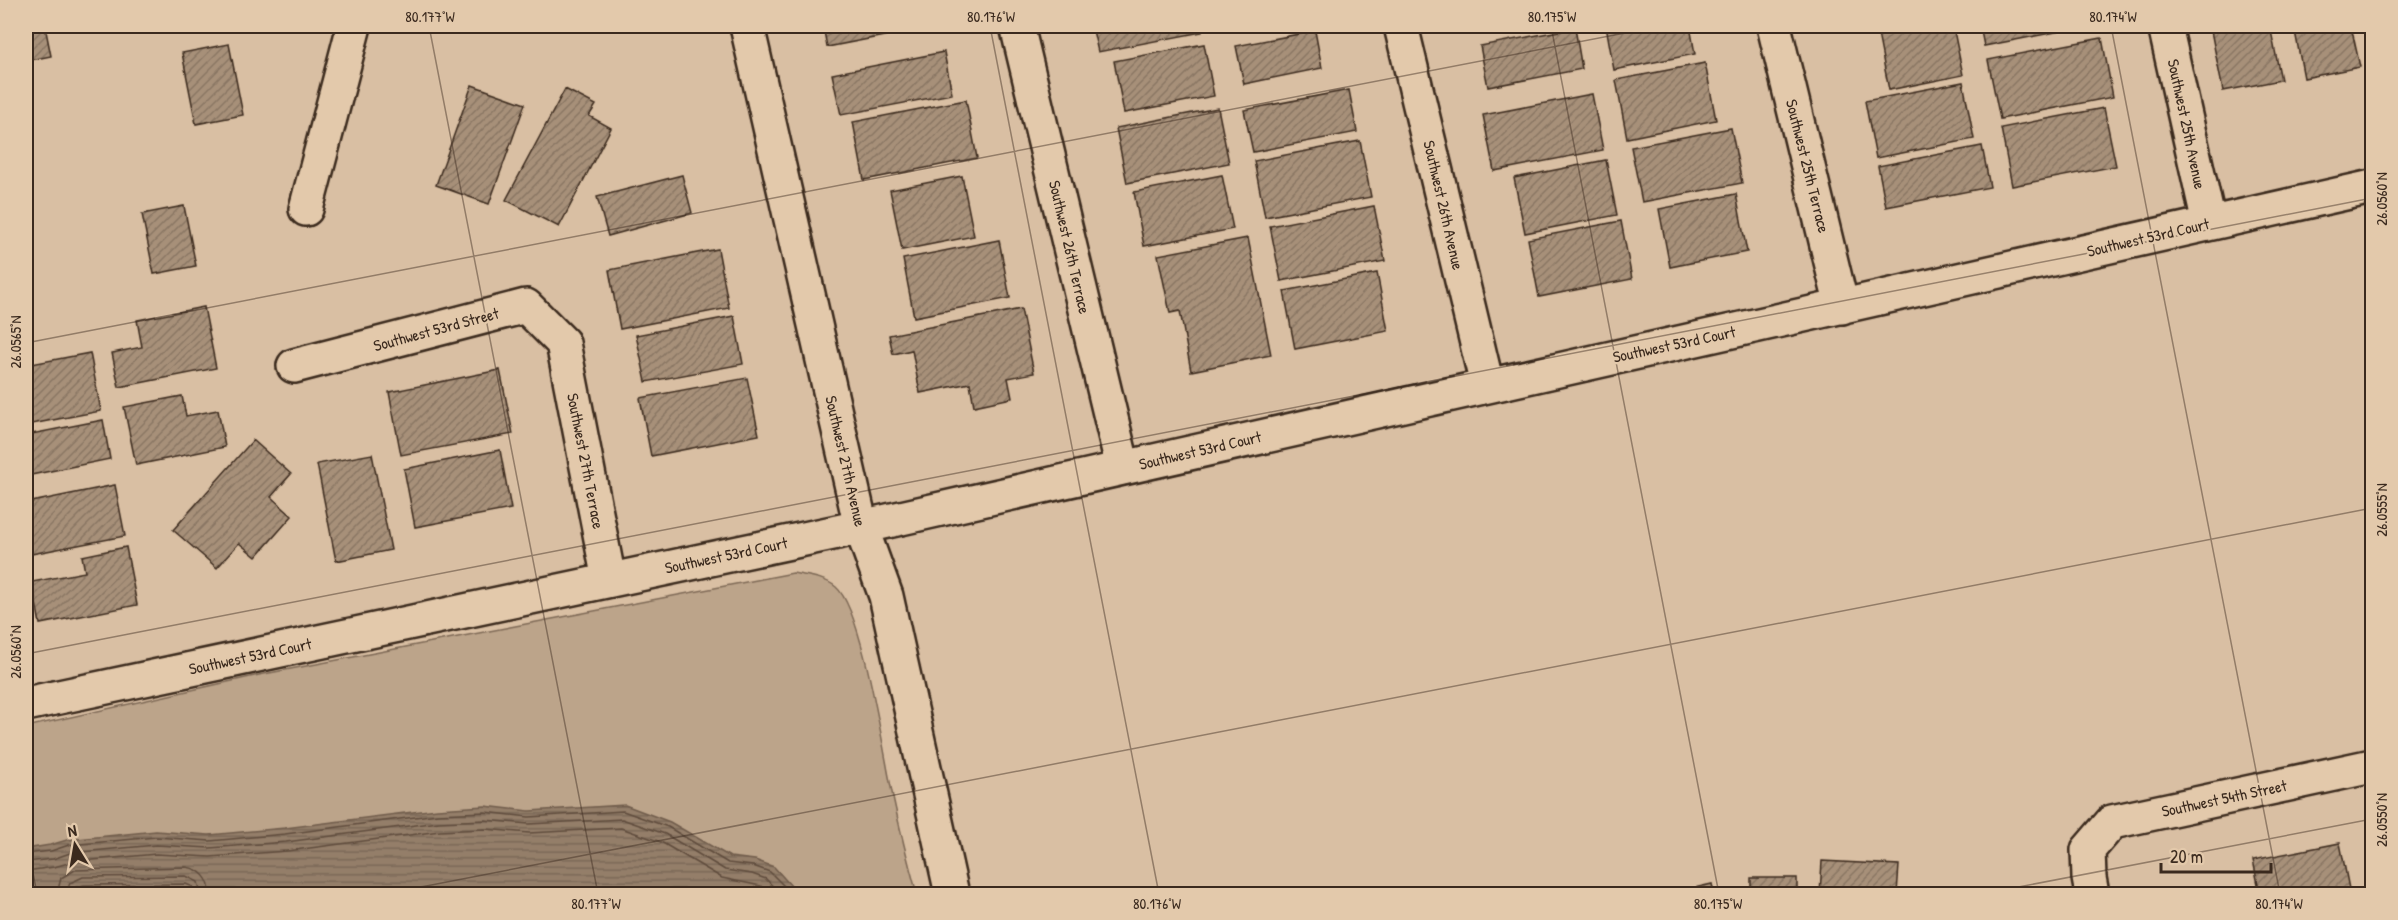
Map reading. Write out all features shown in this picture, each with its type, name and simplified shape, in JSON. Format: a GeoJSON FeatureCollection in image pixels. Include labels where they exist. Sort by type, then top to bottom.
{"type":"FeatureCollection","features":[{"type":"Feature","properties":{"kind":"street"},"geometry":{"type":"LineString","coordinates":[[306,209],[354,26]]}},
{"type":"Feature","properties":{"kind":"street","name":"Southwest 27th Avenue"},"geometry":{"type":"LineString","coordinates":[[747,26],[861,527],[886,596],[952,894]]}},
{"type":"Feature","properties":{"kind":"street","name":"Southwest 26th Terrace"},"geometry":{"type":"LineString","coordinates":[[1017,26],[1123,468]]}},
{"type":"Feature","properties":{"kind":"street","name":"Southwest 26th Avenue"},"geometry":{"type":"LineString","coordinates":[[1401,26],[1487,385]]}},
{"type":"Feature","properties":{"kind":"street","name":"Southwest 25th Terrace"},"geometry":{"type":"LineString","coordinates":[[1774,26],[1842,307]]}},
{"type":"Feature","properties":{"kind":"street","name":"Southwest 25th Avenue"},"geometry":{"type":"LineString","coordinates":[[2165,26],[2209,223]]}},
{"type":"Feature","properties":{"kind":"street","name":"Southwest 53rd Court"},"geometry":{"type":"LineString","coordinates":[[26,704],[861,527],[2373,187]]}},
{"type":"Feature","properties":{"kind":"street","name":"Southwest 53rd Street"},"geometry":{"type":"LineString","coordinates":[[294,366],[526,306],[563,343]]}},
{"type":"Feature","properties":{"kind":"street","name":"Southwest 27th Terrace"},"geometry":{"type":"LineString","coordinates":[[563,343],[609,580]]}},
{"type":"Feature","properties":{"kind":"street","name":"Southwest 54th Street"},"geometry":{"type":"LineString","coordinates":[[2092,894],[2088,850],[2112,822],[2373,766]]}},
{"type":"Feature","properties":{"kind":"shaded area"},"geometry":{"type":"Polygon","coordinates":[[[793,573],[821,579],[836,587],[846,601],[855,624],[864,653],[904,846],[917,894],[26,894],[26,727],[259,675],[793,573]]]}},
{"type":"Feature","properties":{"kind":"water"},"geometry":{"type":"Polygon","coordinates":[[[625,805],[670,822],[730,857],[755,860],[774,867],[792,887],[803,894],[187,894],[188,890],[26,894],[26,849],[67,840],[156,831],[209,835],[437,809],[485,806],[529,811],[625,805]]]}},
{"type":"Feature","properties":{"kind":"building"},"geometry":{"type":"Polygon","coordinates":[[[26,26],[45,26],[51,56],[26,61],[26,26]]]}},
{"type":"Feature","properties":{"kind":"building"},"geometry":{"type":"Polygon","coordinates":[[[823,26],[936,26],[827,47],[823,26]]]}},
{"type":"Feature","properties":{"kind":"building"},"geometry":{"type":"Polygon","coordinates":[[[1092,26],[1201,26],[1202,32],[1098,52],[1092,26]]]}},
{"type":"Feature","properties":{"kind":"building"},"geometry":{"type":"Polygon","coordinates":[[[1606,26],[1690,26],[1695,54],[1614,70],[1606,26]]]}},
{"type":"Feature","properties":{"kind":"building"},"geometry":{"type":"Polygon","coordinates":[[[1897,26],[1953,26],[1963,75],[1889,90],[1877,29],[1897,26]]]}},
{"type":"Feature","properties":{"kind":"building"},"geometry":{"type":"Polygon","coordinates":[[[1980,26],[2087,26],[1984,46],[1980,26]]]}},
{"type":"Feature","properties":{"kind":"building"},"geometry":{"type":"Polygon","coordinates":[[[2210,26],[2270,26],[2281,80],[2223,91],[2210,26]]]}},
{"type":"Feature","properties":{"kind":"building"},"geometry":{"type":"Polygon","coordinates":[[[2294,26],[2351,26],[2360,67],[2304,78],[2294,26]]]}},
{"type":"Feature","properties":{"kind":"building"},"geometry":{"type":"Polygon","coordinates":[[[2365,26],[2372,26],[2372,62],[2365,26]]]}},
{"type":"Feature","properties":{"kind":"building"},"geometry":{"type":"Polygon","coordinates":[[[1575,28],[1582,69],[1488,87],[1480,46],[1575,28]]]}},
{"type":"Feature","properties":{"kind":"building"},"geometry":{"type":"Polygon","coordinates":[[[1315,31],[1322,68],[1244,84],[1236,46],[1315,31]]]}},
{"type":"Feature","properties":{"kind":"building"},"geometry":{"type":"Polygon","coordinates":[[[2102,38],[2113,97],[2000,119],[1988,60],[2102,38]]]}},
{"type":"Feature","properties":{"kind":"building"},"geometry":{"type":"Polygon","coordinates":[[[229,44],[243,115],[196,124],[182,53],[229,44]]]}},
{"type":"Feature","properties":{"kind":"building"},"geometry":{"type":"Polygon","coordinates":[[[1204,44],[1214,96],[1124,113],[1114,61],[1204,44]]]}},
{"type":"Feature","properties":{"kind":"building"},"geometry":{"type":"Polygon","coordinates":[[[944,52],[952,94],[841,115],[832,74],[944,52]]]}},
{"type":"Feature","properties":{"kind":"building"},"geometry":{"type":"Polygon","coordinates":[[[1705,63],[1716,120],[1627,138],[1616,80],[1705,63]]]}},
{"type":"Feature","properties":{"kind":"building"},"geometry":{"type":"Polygon","coordinates":[[[1963,82],[1974,139],[1876,158],[1865,101],[1963,82]]]}},
{"type":"Feature","properties":{"kind":"building"},"geometry":{"type":"Polygon","coordinates":[[[472,85],[525,104],[489,204],[436,185],[472,85]]]}},
{"type":"Feature","properties":{"kind":"building"},"geometry":{"type":"Polygon","coordinates":[[[565,89],[596,105],[589,116],[611,128],[559,227],[506,200],[565,89]]]}},
{"type":"Feature","properties":{"kind":"building"},"geometry":{"type":"Polygon","coordinates":[[[1349,90],[1357,132],[1253,152],[1244,110],[1349,90]]]}},
{"type":"Feature","properties":{"kind":"building"},"geometry":{"type":"Polygon","coordinates":[[[1592,94],[1603,150],[1494,171],[1483,115],[1592,94]]]}},
{"type":"Feature","properties":{"kind":"building"},"geometry":{"type":"Polygon","coordinates":[[[966,100],[977,158],[864,180],[853,122],[966,100]]]}},
{"type":"Feature","properties":{"kind":"building"},"geometry":{"type":"Polygon","coordinates":[[[1218,108],[1229,163],[1127,183],[1116,128],[1218,108]]]}},
{"type":"Feature","properties":{"kind":"building"},"geometry":{"type":"Polygon","coordinates":[[[2104,108],[2116,166],[2012,186],[2001,128],[2104,108]]]}},
{"type":"Feature","properties":{"kind":"building"},"geometry":{"type":"Polygon","coordinates":[[[1731,128],[1742,183],[1642,202],[1631,147],[1731,128]]]}},
{"type":"Feature","properties":{"kind":"building"},"geometry":{"type":"Polygon","coordinates":[[[1360,141],[1371,197],[1265,217],[1254,161],[1360,141]]]}},
{"type":"Feature","properties":{"kind":"building"},"geometry":{"type":"Polygon","coordinates":[[[1982,146],[1990,187],[1886,207],[1878,166],[1982,146]]]}},
{"type":"Feature","properties":{"kind":"building"},"geometry":{"type":"Polygon","coordinates":[[[1606,160],[1617,215],[1525,233],[1514,178],[1606,160]]]}},
{"type":"Feature","properties":{"kind":"building"},"geometry":{"type":"Polygon","coordinates":[[[682,175],[692,213],[608,236],[597,197],[682,175]]]}},
{"type":"Feature","properties":{"kind":"building"},"geometry":{"type":"Polygon","coordinates":[[[1222,175],[1233,229],[1144,246],[1134,192],[1222,175]]]}},
{"type":"Feature","properties":{"kind":"building"},"geometry":{"type":"Polygon","coordinates":[[[962,176],[974,236],[902,250],[890,190],[962,176]]]}},
{"type":"Feature","properties":{"kind":"building"},"geometry":{"type":"Polygon","coordinates":[[[1736,194],[1747,252],[1670,267],[1659,209],[1736,194]]]}},
{"type":"Feature","properties":{"kind":"building"},"geometry":{"type":"Polygon","coordinates":[[[184,206],[196,266],[154,274],[142,214],[184,206]]]}},
{"type":"Feature","properties":{"kind":"building"},"geometry":{"type":"Polygon","coordinates":[[[1374,206],[1385,261],[1281,281],[1270,226],[1374,206]]]}},
{"type":"Feature","properties":{"kind":"building"},"geometry":{"type":"Polygon","coordinates":[[[1621,221],[1632,279],[1539,297],[1528,239],[1621,221]]]}},
{"type":"Feature","properties":{"kind":"building"},"geometry":{"type":"Polygon","coordinates":[[[1248,238],[1271,355],[1191,371],[1180,311],[1170,313],[1158,255],[1248,238]]]}},
{"type":"Feature","properties":{"kind":"building"},"geometry":{"type":"Polygon","coordinates":[[[999,240],[1010,298],[914,317],[903,259],[999,240]]]}},
{"type":"Feature","properties":{"kind":"building"},"geometry":{"type":"Polygon","coordinates":[[[718,249],[729,308],[620,329],[609,270],[718,249]]]}},
{"type":"Feature","properties":{"kind":"building"},"geometry":{"type":"Polygon","coordinates":[[[1377,273],[1388,331],[1295,349],[1284,291],[1377,273]]]}},
{"type":"Feature","properties":{"kind":"building"},"geometry":{"type":"Polygon","coordinates":[[[204,307],[216,368],[119,387],[112,353],[142,347],[137,320],[204,307]]]}},
{"type":"Feature","properties":{"kind":"building"},"geometry":{"type":"Polygon","coordinates":[[[1021,309],[1034,373],[1008,378],[1012,398],[974,406],[970,383],[920,393],[912,350],[893,354],[889,335],[1021,309]]]}},
{"type":"Feature","properties":{"kind":"building"},"geometry":{"type":"Polygon","coordinates":[[[734,316],[743,364],[646,382],[636,335],[734,316]]]}},
{"type":"Feature","properties":{"kind":"building"},"geometry":{"type":"Polygon","coordinates":[[[90,353],[101,411],[26,425],[26,365],[90,353]]]}},
{"type":"Feature","properties":{"kind":"building"},"geometry":{"type":"Polygon","coordinates":[[[500,370],[513,434],[401,455],[389,392],[500,370]]]}},
{"type":"Feature","properties":{"kind":"building"},"geometry":{"type":"Polygon","coordinates":[[[747,378],[759,435],[651,456],[640,398],[747,378]]]}},
{"type":"Feature","properties":{"kind":"building"},"geometry":{"type":"Polygon","coordinates":[[[182,396],[186,416],[218,410],[225,447],[136,465],[124,407],[182,396]]]}},
{"type":"Feature","properties":{"kind":"building"},"geometry":{"type":"Polygon","coordinates":[[[103,420],[110,459],[26,476],[26,435],[103,420]]]}},
{"type":"Feature","properties":{"kind":"building"},"geometry":{"type":"Polygon","coordinates":[[[253,440],[291,474],[271,497],[292,516],[256,557],[239,543],[217,568],[173,530],[253,440]]]}},
{"type":"Feature","properties":{"kind":"building"},"geometry":{"type":"Polygon","coordinates":[[[500,450],[511,509],[415,527],[404,469],[500,450]]]}},
{"type":"Feature","properties":{"kind":"building"},"geometry":{"type":"Polygon","coordinates":[[[372,454],[391,550],[336,561],[317,464],[372,454]]]}},
{"type":"Feature","properties":{"kind":"building"},"geometry":{"type":"Polygon","coordinates":[[[115,485],[125,536],[26,555],[26,503],[115,485]]]}},
{"type":"Feature","properties":{"kind":"building"},"geometry":{"type":"Polygon","coordinates":[[[126,547],[137,605],[40,624],[32,582],[85,572],[82,556],[126,547]]]}},
{"type":"Feature","properties":{"kind":"building"},"geometry":{"type":"Polygon","coordinates":[[[2340,843],[2350,894],[2260,894],[2253,860],[2340,843]]]}},
{"type":"Feature","properties":{"kind":"building"},"geometry":{"type":"Polygon","coordinates":[[[1822,861],[1899,865],[1897,894],[1820,894],[1822,861]]]}},
{"type":"Feature","properties":{"kind":"building"},"geometry":{"type":"Polygon","coordinates":[[[2372,865],[2372,893],[2367,866],[2372,865]]]}},
{"type":"Feature","properties":{"kind":"building"},"geometry":{"type":"Polygon","coordinates":[[[1751,878],[1797,878],[1797,894],[1751,894],[1751,878]]]}},
{"type":"Feature","properties":{"kind":"building"},"geometry":{"type":"Polygon","coordinates":[[[1712,884],[1714,894],[1668,894],[1712,884]]]}}]}
